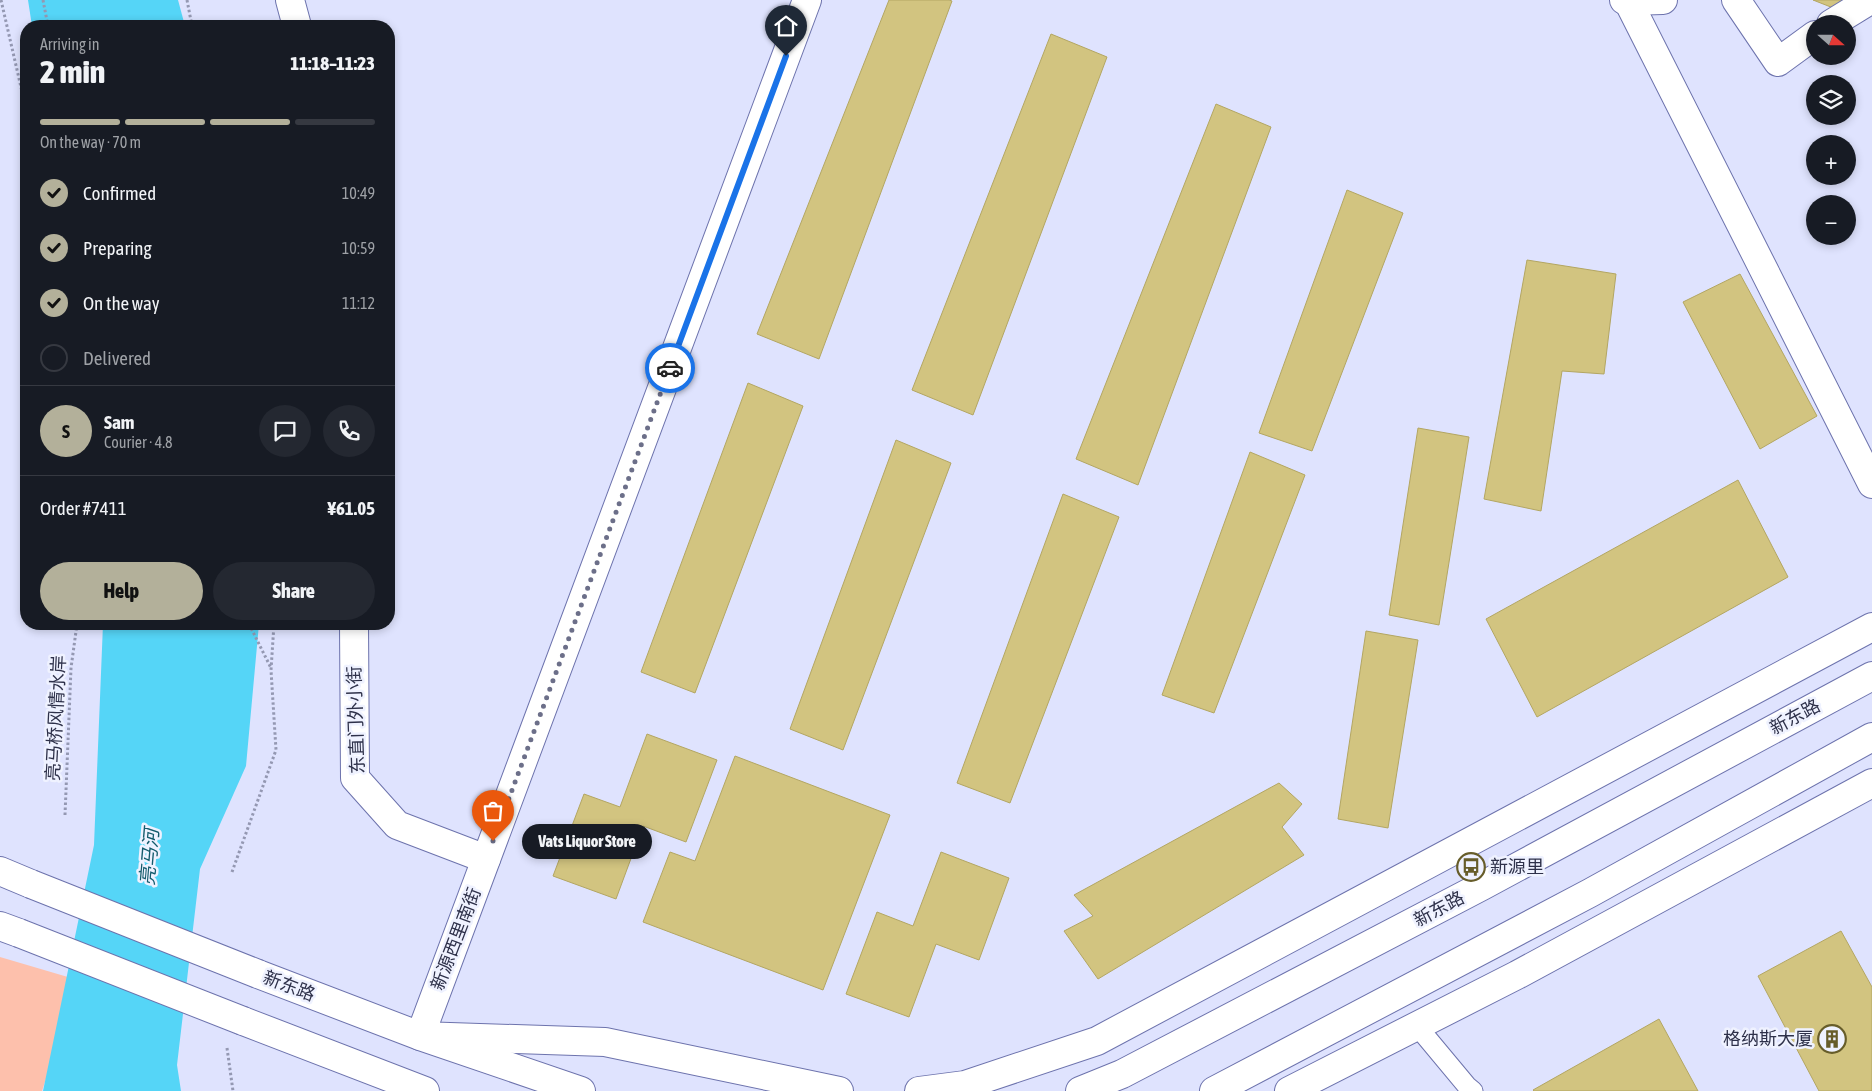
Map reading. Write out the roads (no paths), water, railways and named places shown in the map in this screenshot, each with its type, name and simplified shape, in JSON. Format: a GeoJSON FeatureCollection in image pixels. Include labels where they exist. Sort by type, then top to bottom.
{"type":"FeatureCollection","features":[{"type":"Feature","properties":{"kind":"street"},"geometry":{"type":"LineString","coordinates":[[290,0],[295,20]]}},
{"type":"Feature","properties":{"kind":"street","name":"新源西里南街"},"geometry":{"type":"LineString","coordinates":[[420,1036],[807,0]]}},
{"type":"Feature","properties":{"kind":"street"},"geometry":{"type":"LineString","coordinates":[[1663,0],[1626,1],[1872,484]]}},
{"type":"Feature","properties":{"kind":"street"},"geometry":{"type":"LineString","coordinates":[[1736,0],[1778,62],[1806,42]]}},
{"type":"Feature","properties":{"kind":"street"},"geometry":{"type":"LineString","coordinates":[[1846,15],[1870,0]]}},
{"type":"Feature","properties":{"kind":"street"},"geometry":{"type":"LineString","coordinates":[[919,1091],[965,1085],[1097,1041],[1872,627]]}},
{"type":"Feature","properties":{"kind":"street","name":"东直门外小街"},"geometry":{"type":"LineString","coordinates":[[354,630],[355,778],[397,825],[486,859]]}},
{"type":"Feature","properties":{"kind":"street","name":"新东路"},"geometry":{"type":"LineString","coordinates":[[1080,1091],[1122,1074],[1473,891],[1872,676]]}},
{"type":"Feature","properties":{"kind":"street"},"geometry":{"type":"LineString","coordinates":[[1214,1091],[1590,893],[1872,737]]}},
{"type":"Feature","properties":{"kind":"street"},"geometry":{"type":"LineString","coordinates":[[1289,1091],[1517,975],[1872,783]]}},
{"type":"Feature","properties":{"kind":"street","name":"新东路"},"geometry":{"type":"LineString","coordinates":[[0,871],[258,974],[420,1036],[581,1091]]}},
{"type":"Feature","properties":{"kind":"street"},"geometry":{"type":"LineString","coordinates":[[9,929],[425,1091]]}},
{"type":"Feature","properties":{"kind":"street"},"geometry":{"type":"LineString","coordinates":[[420,1036],[605,1042],[839,1091]]}},
{"type":"Feature","properties":{"kind":"lane"},"geometry":{"type":"LineString","coordinates":[[1417,1026],[1467,1089]]}},
{"type":"Feature","properties":{"kind":"water"},"geometry":{"type":"Polygon","coordinates":[[[28,0],[178,0],[183,20],[31,20],[28,0]]]}},
{"type":"Feature","properties":{"kind":"water","name":"亮马河"},"geometry":{"type":"Polygon","coordinates":[[[103,630],[258,630],[246,766],[200,869],[177,1065],[181,1091],[43,1091],[94,845],[103,630]]]}},
{"type":"Feature","properties":{"kind":"place","name":"Vats Liquor Store"},"geometry":{"type":"Point","coordinates":[493,841]}},
{"type":"Feature","properties":{"kind":"place","name":"新源里"},"geometry":{"type":"Point","coordinates":[1471,867]}},
{"type":"Feature","properties":{"kind":"place","name":"格纳斯大厦"},"geometry":{"type":"Point","coordinates":[1832,1039]}}]}
